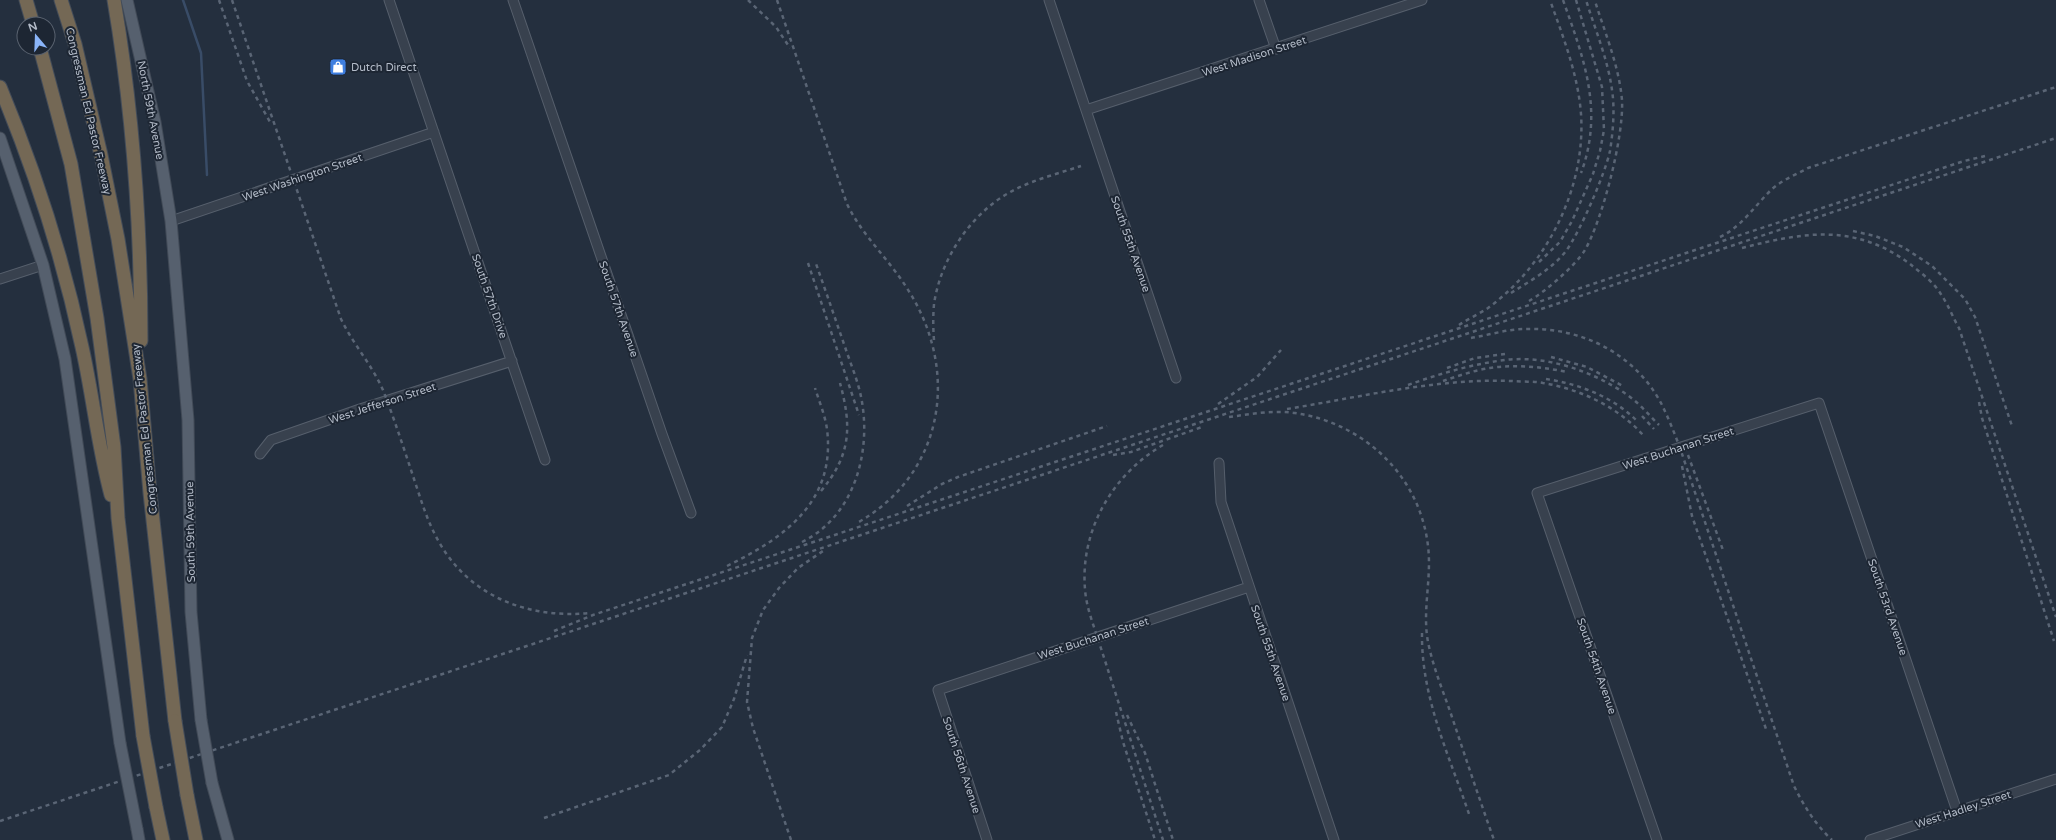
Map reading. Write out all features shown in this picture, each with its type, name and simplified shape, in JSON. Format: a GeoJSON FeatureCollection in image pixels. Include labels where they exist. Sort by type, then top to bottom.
{"type":"FeatureCollection","features":[{"type":"Feature","properties":{"kind":"highway"},"geometry":{"type":"LineString","coordinates":[[26,0],[31,16]]}},
{"type":"Feature","properties":{"kind":"highway","name":"Congressman Ed Pastor Freeway"},"geometry":{"type":"LineString","coordinates":[[61,0],[75,44],[101,155],[118,239],[140,379],[150,492],[175,721],[187,796],[196,840]]}},
{"type":"Feature","properties":{"kind":"highway"},"geometry":{"type":"LineString","coordinates":[[114,0],[129,104],[133,144],[141,301],[140,379]]}},
{"type":"Feature","properties":{"kind":"highway"},"geometry":{"type":"LineString","coordinates":[[42,56],[71,164],[86,249],[114,447],[118,518],[143,736],[163,840]]}},
{"type":"Feature","properties":{"kind":"highway"},"geometry":{"type":"LineString","coordinates":[[0,87],[34,177],[55,242],[82,346],[104,470],[118,518]]}},
{"type":"Feature","properties":{"kind":"main road","name":"North 59th Avenue"},"geometry":{"type":"LineString","coordinates":[[127,0],[155,122],[171,221]]}},
{"type":"Feature","properties":{"kind":"main road"},"geometry":{"type":"LineString","coordinates":[[0,138],[43,265],[61,337],[75,419],[120,743],[138,834]]}},
{"type":"Feature","properties":{"kind":"main road","name":"South 59th Avenue"},"geometry":{"type":"LineString","coordinates":[[171,221],[188,420],[191,612],[201,720],[212,783],[228,840]]}},
{"type":"Feature","properties":{"kind":"street","name":"South 57th Drive"},"geometry":{"type":"LineString","coordinates":[[389,0],[545,460]]}},
{"type":"Feature","properties":{"kind":"street","name":"South 57th Avenue"},"geometry":{"type":"LineString","coordinates":[[514,0],[662,434],[691,513]]}},
{"type":"Feature","properties":{"kind":"street","name":"South 55th Avenue"},"geometry":{"type":"LineString","coordinates":[[1049,0],[1176,378]]}},
{"type":"Feature","properties":{"kind":"street"},"geometry":{"type":"LineString","coordinates":[[1259,0],[1276,49]]}},
{"type":"Feature","properties":{"kind":"street","name":"West Madison Street"},"geometry":{"type":"LineString","coordinates":[[1086,110],[1422,0]]}},
{"type":"Feature","properties":{"kind":"street","name":"West Washington Street"},"geometry":{"type":"LineString","coordinates":[[171,221],[434,132]]}},
{"type":"Feature","properties":{"kind":"street"},"geometry":{"type":"LineString","coordinates":[[0,279],[43,265]]}},
{"type":"Feature","properties":{"kind":"street","name":"West Jefferson Street"},"geometry":{"type":"LineString","coordinates":[[260,454],[271,440],[380,403],[512,361]]}},
{"type":"Feature","properties":{"kind":"street","name":"West Buchanan Street"},"geometry":{"type":"LineString","coordinates":[[1537,493],[1819,403]]}},
{"type":"Feature","properties":{"kind":"street","name":"South 53rd Avenue"},"geometry":{"type":"LineString","coordinates":[[1819,403],[1957,811]]}},
{"type":"Feature","properties":{"kind":"street","name":"South 55th Avenue"},"geometry":{"type":"LineString","coordinates":[[1219,463],[1221,502],[1334,840]]}},
{"type":"Feature","properties":{"kind":"street","name":"South 54th Avenue"},"geometry":{"type":"LineString","coordinates":[[1537,493],[1657,840]]}},
{"type":"Feature","properties":{"kind":"street","name":"West Buchanan Street"},"geometry":{"type":"LineString","coordinates":[[938,690],[1249,587]]}},
{"type":"Feature","properties":{"kind":"street","name":"South 56th Avenue"},"geometry":{"type":"LineString","coordinates":[[938,690],[987,840]]}},
{"type":"Feature","properties":{"kind":"street","name":"West Hadley Street"},"geometry":{"type":"LineString","coordinates":[[1870,840],[2056,779]]}},
{"type":"Feature","properties":{"kind":"waterway"},"geometry":{"type":"LineString","coordinates":[[183,0],[201,53],[207,175]]}},
{"type":"Feature","properties":{"kind":"railway"},"geometry":{"type":"LineString","coordinates":[[219,0],[247,81],[270,122]]}},
{"type":"Feature","properties":{"kind":"railway"},"geometry":{"type":"LineString","coordinates":[[232,0],[341,319],[383,390],[426,513],[439,542],[452,561],[467,577],[484,590],[503,600],[524,608],[545,612],[567,614],[590,613]]}},
{"type":"Feature","properties":{"kind":"railway"},"geometry":{"type":"LineString","coordinates":[[748,0],[776,27],[790,48]]}},
{"type":"Feature","properties":{"kind":"railway"},"geometry":{"type":"LineString","coordinates":[[777,0],[847,204],[861,227],[910,293],[926,324],[935,356],[938,389],[934,420],[925,450],[909,478],[886,503],[857,523]]}},
{"type":"Feature","properties":{"kind":"railway"},"geometry":{"type":"LineString","coordinates":[[1459,325],[1488,308],[1509,290],[1528,270],[1545,247],[1558,223],[1569,197],[1577,169],[1581,142],[1581,114],[1577,85],[1565,42],[1550,0]]}},
{"type":"Feature","properties":{"kind":"railway"},"geometry":{"type":"LineString","coordinates":[[1563,0],[1584,64],[1591,107],[1591,128],[1588,150],[1581,173]]}},
{"type":"Feature","properties":{"kind":"railway"},"geometry":{"type":"LineString","coordinates":[[1539,262],[1560,242],[1572,221],[1593,174],[1600,151],[1604,130],[1602,87],[1576,0]]}},
{"type":"Feature","properties":{"kind":"railway"},"geometry":{"type":"LineString","coordinates":[[1511,293],[1547,269],[1566,251],[1578,231],[1591,202],[1603,174],[1610,151],[1613,120],[1612,90],[1604,56],[1586,0]]}},
{"type":"Feature","properties":{"kind":"railway"},"geometry":{"type":"LineString","coordinates":[[1529,301],[1560,278],[1585,250],[1599,218],[1616,155],[1620,134],[1622,100],[1618,75],[1595,1]]}},
{"type":"Feature","properties":{"kind":"railway"},"geometry":{"type":"LineString","coordinates":[[1720,237],[1728,233],[1741,222],[1774,187],[1808,168],[2056,87]]}},
{"type":"Feature","properties":{"kind":"railway"},"geometry":{"type":"LineString","coordinates":[[0,821],[2056,138]]}},
{"type":"Feature","properties":{"kind":"railway"},"geometry":{"type":"LineString","coordinates":[[554,631],[593,615],[1964,161],[1985,156]]}},
{"type":"Feature","properties":{"kind":"railway"},"geometry":{"type":"LineString","coordinates":[[934,340],[934,304],[938,286],[952,252],[973,222],[1000,198],[1016,189],[1040,179],[1081,166]]}},
{"type":"Feature","properties":{"kind":"railway"},"geometry":{"type":"LineString","coordinates":[[1853,231],[1875,236],[1903,247],[1932,266],[1965,299],[1975,317],[2012,426]]}},
{"type":"Feature","properties":{"kind":"railway"},"geometry":{"type":"LineString","coordinates":[[1742,248],[1765,242],[1808,235],[1849,237],[1869,242],[1890,251],[1928,278],[1936,287],[1947,304],[1959,328],[2056,617]]}},
{"type":"Feature","properties":{"kind":"railway"},"geometry":{"type":"LineString","coordinates":[[802,542],[820,531],[834,517],[846,501],[860,463],[864,443],[864,422],[859,388],[815,261]]}},
{"type":"Feature","properties":{"kind":"railway"},"geometry":{"type":"LineString","coordinates":[[808,263],[859,415]]}},
{"type":"Feature","properties":{"kind":"railway"},"geometry":{"type":"LineString","coordinates":[[1471,338],[1519,329],[1546,330],[1586,338],[1604,346],[1621,357],[1650,385],[1664,408],[1680,448],[1794,786],[1810,814],[1820,828],[1832,840]]}},
{"type":"Feature","properties":{"kind":"railway"},"geometry":{"type":"LineString","coordinates":[[1218,404],[1257,377],[1281,350]]}},
{"type":"Feature","properties":{"kind":"railway"},"geometry":{"type":"LineString","coordinates":[[1447,368],[1475,358],[1505,354]]}},
{"type":"Feature","properties":{"kind":"railway"},"geometry":{"type":"LineString","coordinates":[[1551,357],[1587,367],[1623,386]]}},
{"type":"Feature","properties":{"kind":"railway"},"geometry":{"type":"LineString","coordinates":[[1408,385],[1456,370],[1505,360],[1521,359],[1552,362],[1584,372],[1613,386],[1635,401],[1659,425]]}},
{"type":"Feature","properties":{"kind":"railway"},"geometry":{"type":"LineString","coordinates":[[1443,381],[1478,370],[1509,366],[1567,372]]}},
{"type":"Feature","properties":{"kind":"railway"},"geometry":{"type":"LineString","coordinates":[[1546,379],[1571,384],[1595,393],[1618,405],[1638,422]]}},
{"type":"Feature","properties":{"kind":"railway"},"geometry":{"type":"LineString","coordinates":[[1287,409],[1427,385],[1484,381],[1535,382],[1571,390],[1598,401],[1622,416],[1643,435]]}},
{"type":"Feature","properties":{"kind":"railway"},"geometry":{"type":"LineString","coordinates":[[821,491],[831,478],[838,465],[846,440],[846,413],[840,383]]}},
{"type":"Feature","properties":{"kind":"railway"},"geometry":{"type":"LineString","coordinates":[[727,566],[768,543],[786,530],[802,514],[814,497],[823,477],[828,455],[827,429],[815,388]]}},
{"type":"Feature","properties":{"kind":"railway"},"geometry":{"type":"LineString","coordinates":[[1979,402],[1982,418],[2054,641]]}},
{"type":"Feature","properties":{"kind":"railway"},"geometry":{"type":"LineString","coordinates":[[1229,417],[1278,412],[1295,413],[1320,419],[1344,428],[1365,441],[1384,457],[1401,476],[1414,497],[1423,521],[1428,546],[1429,570],[1426,630],[1430,651],[1438,679],[1494,840]]}},
{"type":"Feature","properties":{"kind":"railway"},"geometry":{"type":"LineString","coordinates":[[1642,416],[1654,429]]}},
{"type":"Feature","properties":{"kind":"railway"},"geometry":{"type":"LineString","coordinates":[[907,506],[942,484],[958,477],[1107,426]]}},
{"type":"Feature","properties":{"kind":"railway"},"geometry":{"type":"LineString","coordinates":[[1113,455],[1131,452],[1202,427]]}},
{"type":"Feature","properties":{"kind":"railway"},"geometry":{"type":"LineString","coordinates":[[1163,445],[1145,457],[1129,471],[1103,506],[1094,525],[1088,546],[1085,567],[1085,589],[1090,613],[1163,840]]}},
{"type":"Feature","properties":{"kind":"railway"},"geometry":{"type":"LineString","coordinates":[[1688,455],[1723,550]]}},
{"type":"Feature","properties":{"kind":"railway"},"geometry":{"type":"LineString","coordinates":[[1682,466],[1692,516],[1766,729]]}},
{"type":"Feature","properties":{"kind":"railway"},"geometry":{"type":"LineString","coordinates":[[791,840],[753,728],[747,702],[752,638],[763,610],[779,588],[798,568],[823,551]]}},
{"type":"Feature","properties":{"kind":"railway"},"geometry":{"type":"LineString","coordinates":[[1422,633],[1423,657],[1431,703],[1445,748],[1469,814]]}},
{"type":"Feature","properties":{"kind":"railway"},"geometry":{"type":"LineString","coordinates":[[544,818],[669,775],[700,750],[722,727],[734,699],[747,655]]}},
{"type":"Feature","properties":{"kind":"railway"},"geometry":{"type":"LineString","coordinates":[[1116,712],[1123,742],[1155,840]]}},
{"type":"Feature","properties":{"kind":"railway"},"geometry":{"type":"LineString","coordinates":[[1127,715],[1145,753],[1173,840]]}},
{"type":"Feature","properties":{"kind":"place","name":"Dutch Direct"},"geometry":{"type":"Point","coordinates":[338,67]}}]}
